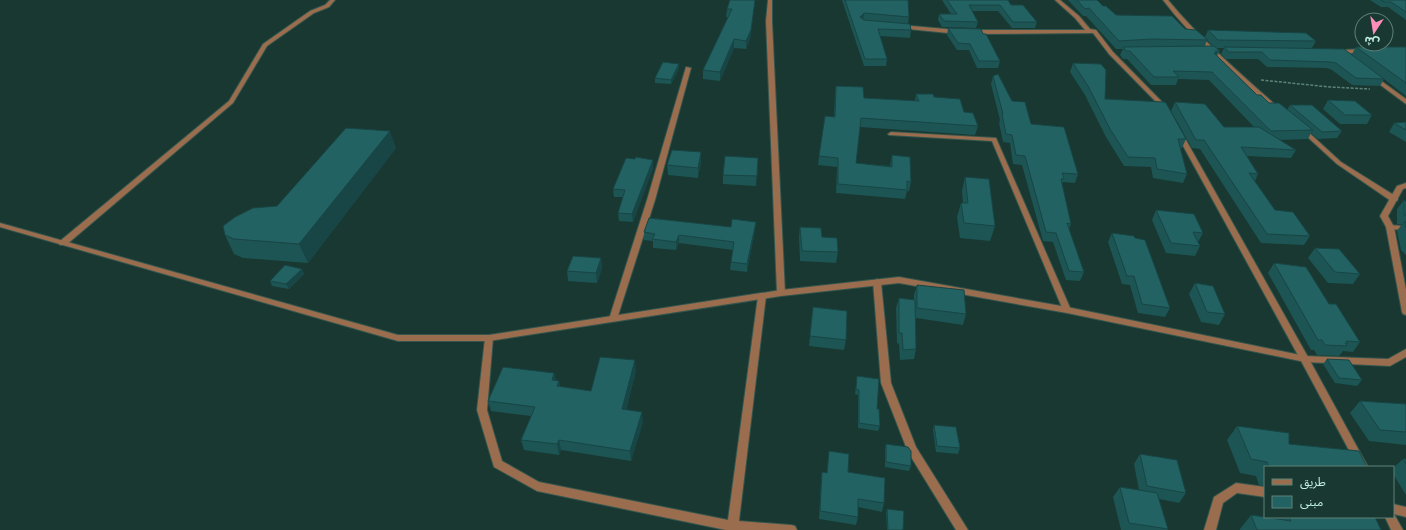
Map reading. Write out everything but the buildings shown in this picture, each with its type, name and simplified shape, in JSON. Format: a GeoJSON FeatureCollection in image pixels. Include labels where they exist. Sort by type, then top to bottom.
{"type":"FeatureCollection","features":[{"type":"Feature","properties":{"kind":"street"},"geometry":{"type":"LineString","coordinates":[[63,243],[231,102],[265,45],[312,12],[327,6],[333,0]]}},
{"type":"Feature","properties":{"kind":"street"},"geometry":{"type":"LineString","coordinates":[[770,0],[769,21],[781,293]]}},
{"type":"Feature","properties":{"kind":"street"},"geometry":{"type":"LineString","coordinates":[[1057,0],[1077,16],[1089,31]]}},
{"type":"Feature","properties":{"kind":"street"},"geometry":{"type":"LineString","coordinates":[[1165,0],[1178,16],[1250,87],[1285,116]]}},
{"type":"Feature","properties":{"kind":"street"},"geometry":{"type":"LineString","coordinates":[[897,27],[972,32],[1094,31],[1166,110],[1305,359],[1362,466]]}},
{"type":"Feature","properties":{"kind":"street"},"geometry":{"type":"LineString","coordinates":[[1202,52],[1221,51]]}},
{"type":"Feature","properties":{"kind":"street"},"geometry":{"type":"LineString","coordinates":[[1334,52],[1354,52]]}},
{"type":"Feature","properties":{"kind":"street"},"geometry":{"type":"LineString","coordinates":[[1342,52],[1352,60]]}},
{"type":"Feature","properties":{"kind":"street"},"geometry":{"type":"LineString","coordinates":[[612,319],[651,200],[688,68]]}},
{"type":"Feature","properties":{"kind":"street"},"geometry":{"type":"LineString","coordinates":[[1368,73],[1406,102]]}},
{"type":"Feature","properties":{"kind":"street"},"geometry":{"type":"LineString","coordinates":[[1297,125],[1339,163],[1394,199]]}},
{"type":"Feature","properties":{"kind":"street"},"geometry":{"type":"LineString","coordinates":[[891,134],[994,139],[1067,310]]}},
{"type":"Feature","properties":{"kind":"street"},"geometry":{"type":"LineString","coordinates":[[1406,185],[1400,188],[1384,216],[1390,227],[1406,311]]}},
{"type":"Feature","properties":{"kind":"street"},"geometry":{"type":"LineString","coordinates":[[0,225],[398,338],[489,338],[781,293],[899,280],[1067,310],[1305,359],[1390,363],[1404,356]]}},
{"type":"Feature","properties":{"kind":"street"},"geometry":{"type":"LineString","coordinates":[[1390,227],[1406,228]]}},
{"type":"Feature","properties":{"kind":"street"},"geometry":{"type":"LineString","coordinates":[[877,282],[886,382],[912,449],[962,530]]}},
{"type":"Feature","properties":{"kind":"street"},"geometry":{"type":"LineString","coordinates":[[732,528],[762,296]]}},
{"type":"Feature","properties":{"kind":"street"},"geometry":{"type":"LineString","coordinates":[[489,338],[482,410],[498,464],[537,486],[732,528],[791,530]]}},
{"type":"Feature","properties":{"kind":"street"},"geometry":{"type":"LineString","coordinates":[[1210,530],[1218,500],[1236,488],[1264,492]]}},
{"type":"Feature","properties":{"kind":"street"},"geometry":{"type":"LineString","coordinates":[[1394,509],[1406,512]]}},
{"type":"Feature","properties":{"kind":"street"},"geometry":{"type":"LineString","coordinates":[[1391,518],[1397,530]]}},
{"type":"Feature","properties":{"kind":"path"},"geometry":{"type":"LineString","coordinates":[[1256,78],[1268,82],[1330,87],[1389,89]]}}]}
